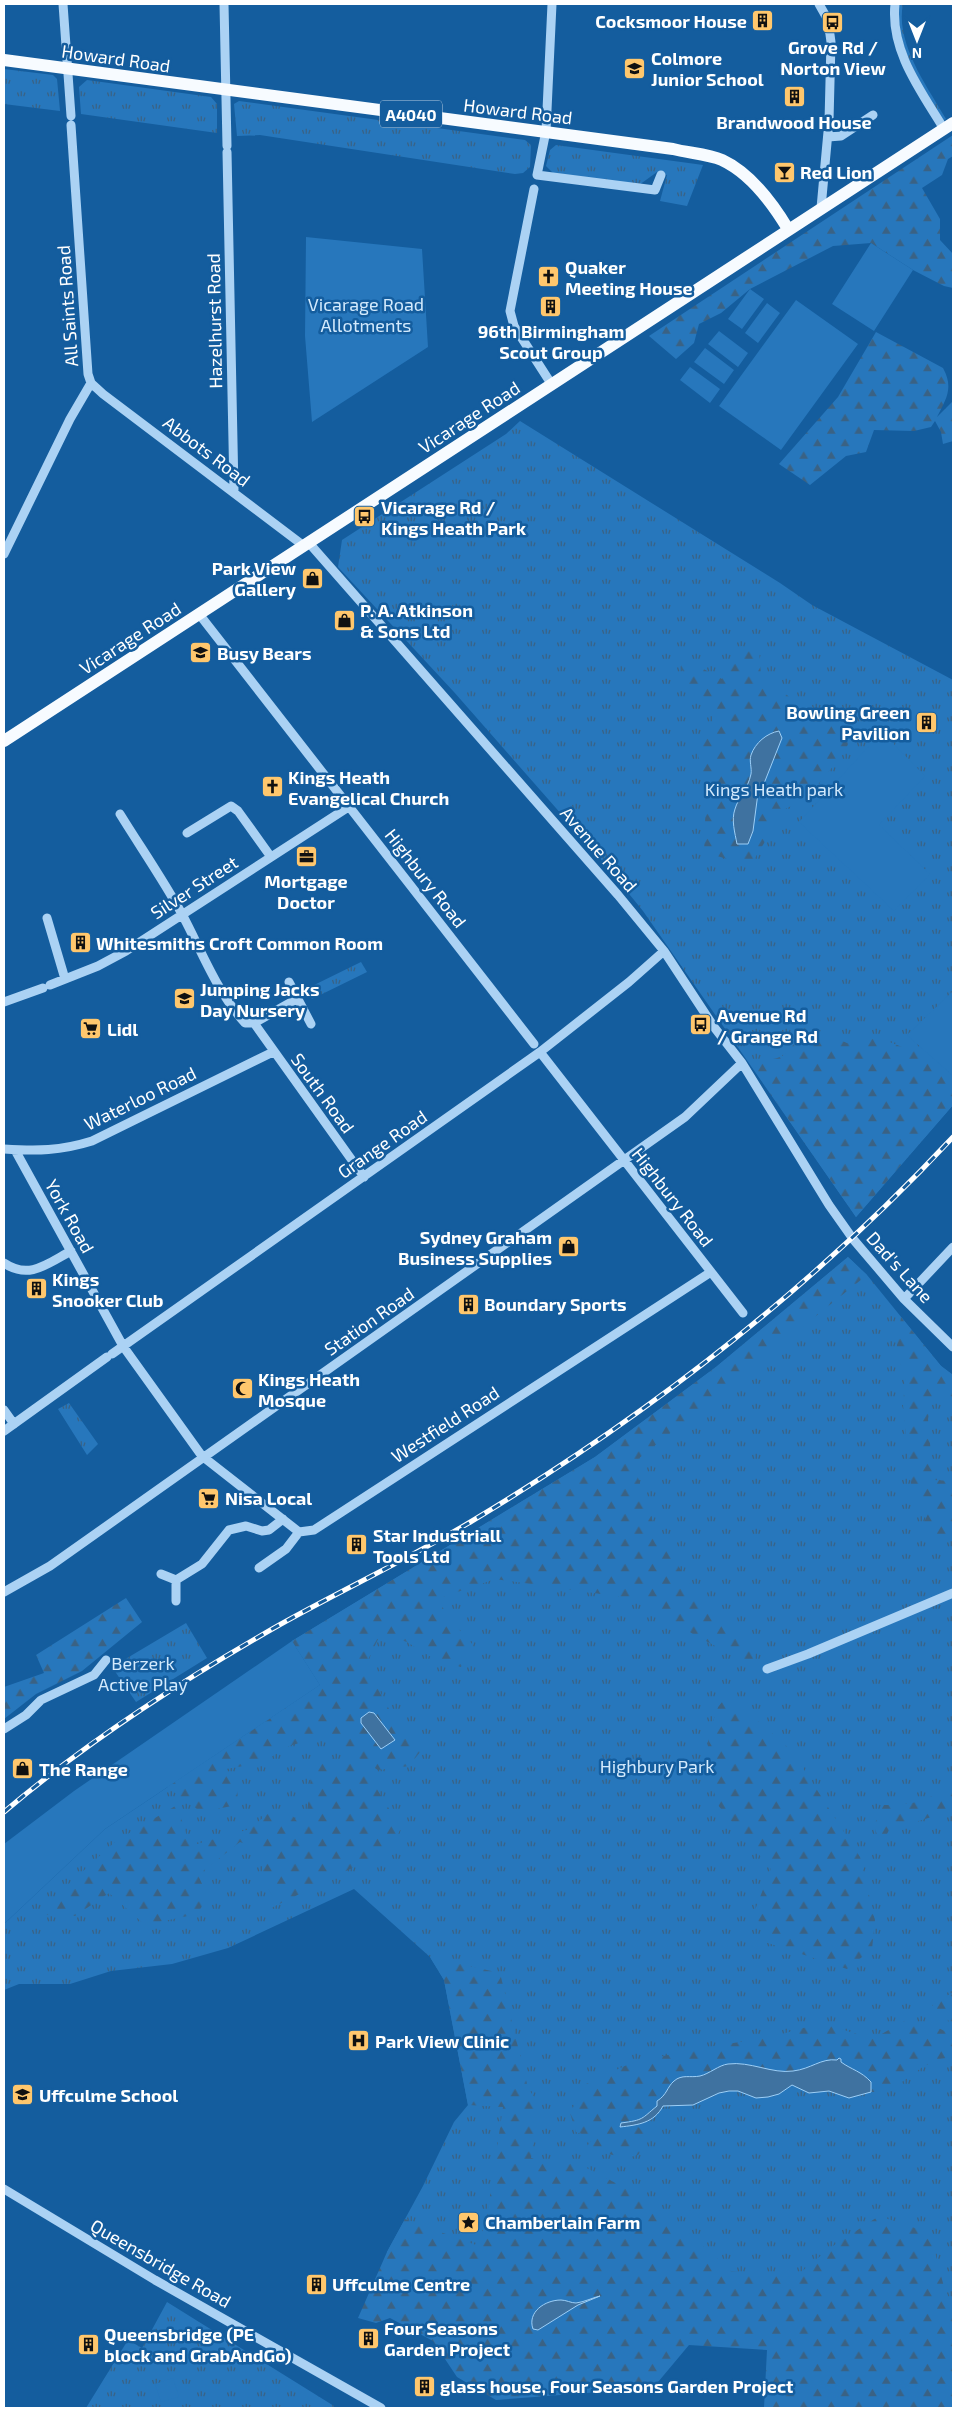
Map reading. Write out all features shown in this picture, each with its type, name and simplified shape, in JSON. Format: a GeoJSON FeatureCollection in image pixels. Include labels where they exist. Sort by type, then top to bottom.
{"type":"FeatureCollection","features":[{"type":"Feature","properties":{"kind":"main road","name":"Howard Road"},"geometry":{"type":"LineString","coordinates":[[4,60],[546,131],[673,150],[722,160],[750,180],[781,217],[788,229]]}},
{"type":"Feature","properties":{"kind":"main road","name":"Vicarage Road"},"geometry":{"type":"LineString","coordinates":[[4,741],[552,385],[602,350],[949,126]]}},
{"type":"Feature","properties":{"kind":"street","name":"All Saints Road"},"geometry":{"type":"LineString","coordinates":[[4,554],[70,419],[91,383],[88,374],[63,4]]}},
{"type":"Feature","properties":{"kind":"street","name":"Hazelhurst Road"},"geometry":{"type":"LineString","coordinates":[[224,4],[234,490]]}},
{"type":"Feature","properties":{"kind":"street"},"geometry":{"type":"LineString","coordinates":[[552,4],[546,131],[537,175],[654,190],[661,174]]}},
{"type":"Feature","properties":{"kind":"street"},"geometry":{"type":"LineString","coordinates":[[819,4],[828,20],[831,42],[828,137],[821,208]]}},
{"type":"Feature","properties":{"kind":"street"},"geometry":{"type":"LineString","coordinates":[[895,4],[894,19],[904,60],[919,90],[949,126]]}},
{"type":"Feature","properties":{"kind":"street"},"geometry":{"type":"LineString","coordinates":[[828,137],[841,136],[872,115]]}},
{"type":"Feature","properties":{"kind":"street"},"geometry":{"type":"LineString","coordinates":[[534,189],[510,311],[514,326],[552,385]]}},
{"type":"Feature","properties":{"kind":"street","name":"Abbots Road"},"geometry":{"type":"LineString","coordinates":[[91,383],[103,394],[307,544]]}},
{"type":"Feature","properties":{"kind":"street","name":"Avenue Road"},"geometry":{"type":"LineString","coordinates":[[307,544],[364,602],[618,895],[664,951],[714,1027],[742,1063],[829,1205]]}},
{"type":"Feature","properties":{"kind":"street","name":"Highbury Road"},"geometry":{"type":"LineString","coordinates":[[199,614],[534,1044]]}},
{"type":"Feature","properties":{"kind":"street"},"geometry":{"type":"LineString","coordinates":[[186,833],[231,806],[238,811],[271,857]]}},
{"type":"Feature","properties":{"kind":"street","name":"Silver Street"},"geometry":{"type":"LineString","coordinates":[[4,1002],[46,987],[112,958],[350,806]]}},
{"type":"Feature","properties":{"kind":"street"},"geometry":{"type":"LineString","coordinates":[[120,814],[182,914],[209,968],[237,1014],[245,1023],[254,1023],[297,999]]}},
{"type":"Feature","properties":{"kind":"street"},"geometry":{"type":"LineString","coordinates":[[47,918],[65,979]]}},
{"type":"Feature","properties":{"kind":"street","name":"Grange Road"},"geometry":{"type":"LineString","coordinates":[[4,1431],[540,1052],[629,982],[664,951]]}},
{"type":"Feature","properties":{"kind":"street"},"geometry":{"type":"LineString","coordinates":[[289,982],[311,1024]]}},
{"type":"Feature","properties":{"kind":"street","name":"South Road"},"geometry":{"type":"LineString","coordinates":[[254,1023],[364,1177]]}},
{"type":"Feature","properties":{"kind":"street","name":"Waterloo Road"},"geometry":{"type":"LineString","coordinates":[[14,1150],[66,1149],[92,1141],[273,1052]]}},
{"type":"Feature","properties":{"kind":"street","name":"Highbury Road"},"geometry":{"type":"LineString","coordinates":[[540,1052],[743,1313]]}},
{"type":"Feature","properties":{"kind":"street","name":"Station Road"},"geometry":{"type":"LineString","coordinates":[[4,1592],[50,1566],[202,1456],[395,1323],[685,1117],[742,1063]]}},
{"type":"Feature","properties":{"kind":"street"},"geometry":{"type":"LineString","coordinates":[[4,1149],[14,1150]]}},
{"type":"Feature","properties":{"kind":"street","name":"York Road"},"geometry":{"type":"LineString","coordinates":[[14,1150],[123,1346],[202,1456]]}},
{"type":"Feature","properties":{"kind":"street","name":"Dad's Lane"},"geometry":{"type":"LineString","coordinates":[[829,1205],[853,1239],[904,1299],[953,1347]]}},
{"type":"Feature","properties":{"kind":"street"},"geometry":{"type":"LineString","coordinates":[[904,1299],[953,1247]]}},
{"type":"Feature","properties":{"kind":"street"},"geometry":{"type":"LineString","coordinates":[[4,1263],[15,1270],[31,1271],[71,1252]]}},
{"type":"Feature","properties":{"kind":"street","name":"Westfield Road"},"geometry":{"type":"LineString","coordinates":[[299,1532],[314,1530],[711,1272]]}},
{"type":"Feature","properties":{"kind":"street"},"geometry":{"type":"LineString","coordinates":[[4,1410],[14,1424]]}},
{"type":"Feature","properties":{"kind":"street"},"geometry":{"type":"LineString","coordinates":[[202,1456],[299,1532],[286,1549],[259,1568]]}},
{"type":"Feature","properties":{"kind":"street"},"geometry":{"type":"LineString","coordinates":[[176,1580],[202,1564],[229,1530],[246,1526],[262,1531],[270,1530],[283,1519]]}},
{"type":"Feature","properties":{"kind":"street"},"geometry":{"type":"LineString","coordinates":[[161,1574],[176,1580]]}},
{"type":"Feature","properties":{"kind":"street"},"geometry":{"type":"LineString","coordinates":[[176,1580],[176,1601]]}},
{"type":"Feature","properties":{"kind":"street"},"geometry":{"type":"LineString","coordinates":[[767,1669],[817,1651],[953,1593]]}},
{"type":"Feature","properties":{"kind":"street"},"geometry":{"type":"LineString","coordinates":[[4,1729],[26,1714],[41,1700],[94,1675],[106,1660]]}},
{"type":"Feature","properties":{"kind":"street","name":"Queensbridge Road"},"geometry":{"type":"LineString","coordinates":[[4,2189],[155,2280],[381,2408]]}},
{"type":"Feature","properties":{"kind":"green space"},"geometry":{"type":"Polygon","coordinates":[[[899,4],[903,4],[902,19],[908,49],[914,64],[946,119],[942,121],[911,65],[905,50],[901,35],[899,4]]]}},
{"type":"Feature","properties":{"kind":"green space"},"geometry":{"type":"Polygon","coordinates":[[[4,69],[53,75],[57,79],[60,111],[4,104],[4,69]]]}},
{"type":"Feature","properties":{"kind":"green space"},"geometry":{"type":"Polygon","coordinates":[[[87,80],[211,97],[217,104],[217,133],[81,114],[79,87],[87,80]]]}},
{"type":"Feature","properties":{"kind":"green space"},"geometry":{"type":"Polygon","coordinates":[[[239,101],[525,140],[531,145],[530,167],[523,173],[515,174],[260,135],[237,136],[234,104],[239,101]]]}},
{"type":"Feature","properties":{"kind":"green space"},"geometry":{"type":"Polygon","coordinates":[[[953,135],[953,156],[948,159],[942,175],[922,188],[940,219],[940,240],[953,254],[953,288],[944,286],[913,270],[871,243],[833,246],[750,289],[721,313],[699,324],[694,343],[676,359],[649,336],[953,135]]]}},
{"type":"Feature","properties":{"kind":"green space"},"geometry":{"type":"Polygon","coordinates":[[[556,145],[703,165],[687,206],[660,201],[667,175],[657,172],[639,185],[553,173],[546,166],[550,150],[556,145]]]}},
{"type":"Feature","properties":{"kind":"green space","name":"Vicarage Road Allotments"},"geometry":{"type":"Polygon","coordinates":[[[306,237],[422,249],[428,347],[312,422],[305,336],[306,237]]]}},
{"type":"Feature","properties":{"kind":"green space"},"geometry":{"type":"Polygon","coordinates":[[[871,243],[913,270],[874,331],[832,304],[871,243]]]}},
{"type":"Feature","properties":{"kind":"green space"},"geometry":{"type":"Polygon","coordinates":[[[750,289],[764,299],[742,329],[728,319],[750,289]]]}},
{"type":"Feature","properties":{"kind":"green space"},"geometry":{"type":"Polygon","coordinates":[[[796,300],[858,344],[781,450],[719,406],[796,300]]]}},
{"type":"Feature","properties":{"kind":"green space"},"geometry":{"type":"Polygon","coordinates":[[[767,303],[780,313],[758,343],[745,333],[767,303]]]}},
{"type":"Feature","properties":{"kind":"green space"},"geometry":{"type":"Polygon","coordinates":[[[719,331],[748,353],[738,367],[708,344],[719,331]]]}},
{"type":"Feature","properties":{"kind":"green space"},"geometry":{"type":"Polygon","coordinates":[[[876,332],[943,368],[948,382],[948,393],[937,417],[953,401],[953,441],[943,444],[941,432],[935,421],[931,427],[914,431],[874,430],[866,452],[846,456],[810,485],[779,464],[838,397],[876,332]]]}},
{"type":"Feature","properties":{"kind":"green space"},"geometry":{"type":"Polygon","coordinates":[[[705,348],[734,370],[724,384],[694,362],[705,348]]]}},
{"type":"Feature","properties":{"kind":"green space"},"geometry":{"type":"Polygon","coordinates":[[[690,367],[720,389],[710,403],[680,380],[690,367]]]}},
{"type":"Feature","properties":{"kind":"green space","name":"Kings Heath park"},"geometry":{"type":"Polygon","coordinates":[[[520,421],[780,583],[812,605],[953,680],[953,1105],[856,1217],[643,911],[599,857],[454,692],[338,567],[342,540],[506,434],[520,421]]]}},
{"type":"Feature","properties":{"kind":"green space"},"geometry":{"type":"Polygon","coordinates":[[[741,646],[750,650],[759,649],[761,676],[765,682],[781,690],[794,701],[799,719],[815,720],[819,714],[829,714],[845,708],[858,722],[844,753],[806,799],[785,809],[750,866],[704,852],[706,795],[698,753],[712,723],[712,706],[709,699],[690,686],[681,666],[685,659],[722,679],[741,646]]]}},
{"type":"Feature","properties":{"kind":"green space"},"geometry":{"type":"Polygon","coordinates":[[[882,732],[925,776],[879,825],[930,874],[894,911],[799,822],[882,732]]]}},
{"type":"Feature","properties":{"kind":"green space"},"geometry":{"type":"Polygon","coordinates":[[[361,962],[367,972],[312,999],[306,989],[361,962]]]}},
{"type":"Feature","properties":{"kind":"green space"},"geometry":{"type":"Polygon","coordinates":[[[953,991],[953,1076],[907,1035],[953,991]]]}},
{"type":"Feature","properties":{"kind":"green space"},"geometry":{"type":"Polygon","coordinates":[[[807,1026],[847,1043],[879,1038],[910,1050],[928,1053],[953,1076],[953,1105],[856,1217],[755,1071],[763,1062],[781,1057],[788,1051],[807,1026]]]}},
{"type":"Feature","properties":{"kind":"green space","name":"Highbury Park"},"geometry":{"type":"Polygon","coordinates":[[[848,1257],[867,1275],[941,1366],[953,1375],[953,2408],[797,2347],[387,2252],[423,2186],[454,2122],[468,2105],[444,1980],[430,1957],[354,1889],[228,1948],[172,1964],[111,1971],[70,1984],[19,1984],[4,1990],[4,1924],[105,1829],[320,1685],[292,1641],[595,1457],[716,1367],[848,1257]]]}},
{"type":"Feature","properties":{"kind":"green space"},"geometry":{"type":"Polygon","coordinates":[[[848,1257],[867,1275],[633,1463],[655,1528],[695,1593],[756,1645],[755,1665],[745,1662],[693,1634],[636,1599],[495,1579],[440,1598],[445,1614],[473,1645],[461,1667],[436,1660],[407,1642],[381,1633],[366,1664],[390,1711],[424,1747],[409,1766],[378,1770],[323,1736],[289,1746],[261,1763],[226,1769],[238,1785],[237,1805],[201,1812],[167,1787],[320,1685],[292,1641],[595,1457],[716,1367],[848,1257]]]}},
{"type":"Feature","properties":{"kind":"green space"},"geometry":{"type":"Polygon","coordinates":[[[901,1317],[941,1366],[953,1375],[953,1399],[933,1391],[928,1419],[933,1480],[953,1481],[953,1538],[934,1542],[920,1530],[930,1510],[912,1496],[903,1405],[906,1369],[895,1359],[901,1317]]]}},
{"type":"Feature","properties":{"kind":"green space"},"geometry":{"type":"Polygon","coordinates":[[[69,1403],[98,1444],[87,1455],[58,1409],[69,1403]]]}},
{"type":"Feature","properties":{"kind":"green space"},"geometry":{"type":"Polygon","coordinates":[[[126,1598],[142,1622],[82,1671],[36,1694],[4,1719],[4,1687],[44,1673],[36,1655],[126,1598]]]}},
{"type":"Feature","properties":{"kind":"green space","name":"Berzerk Active Play"},"geometry":{"type":"Polygon","coordinates":[[[186,1623],[207,1658],[136,1702],[112,1667],[186,1623]]]}},
{"type":"Feature","properties":{"kind":"green space"},"geometry":{"type":"Polygon","coordinates":[[[292,1641],[320,1685],[105,1829],[4,1924],[4,1844],[74,1791],[292,1641]]]}},
{"type":"Feature","properties":{"kind":"green space"},"geometry":{"type":"Polygon","coordinates":[[[726,1697],[757,1720],[792,1751],[860,1857],[875,1920],[872,1949],[847,1969],[765,1942],[755,1910],[771,1869],[717,1804],[709,1770],[708,1736],[718,1707],[726,1697]]]}},
{"type":"Feature","properties":{"kind":"green space"},"geometry":{"type":"Polygon","coordinates":[[[326,1758],[347,1760],[365,1770],[401,1828],[391,1849],[267,1910],[274,1898],[265,1884],[261,1850],[240,1842],[198,1875],[208,1897],[197,1914],[145,1925],[109,1893],[75,1916],[36,1914],[116,1841],[177,1805],[190,1846],[250,1829],[272,1810],[289,1811],[305,1832],[312,1767],[326,1758]]]}},
{"type":"Feature","properties":{"kind":"green space"},"geometry":{"type":"Polygon","coordinates":[[[953,1783],[953,1804],[938,1815],[889,1830],[881,1846],[874,1826],[882,1805],[920,1801],[936,1794],[953,1783]]]}},
{"type":"Feature","properties":{"kind":"green space"},"geometry":{"type":"Polygon","coordinates":[[[430,1957],[500,1973],[528,2088],[540,2106],[531,2158],[575,2162],[656,2204],[731,2271],[794,2278],[830,2248],[879,2216],[930,2233],[944,2287],[953,2307],[953,2408],[764,2408],[767,2350],[689,2345],[653,2388],[496,2400],[457,2377],[433,2341],[390,2318],[376,2323],[358,2318],[387,2252],[405,2219],[476,2245],[486,2223],[503,2107],[468,2105],[444,1980],[430,1957]]]}},
{"type":"Feature","properties":{"kind":"green space"},"geometry":{"type":"Polygon","coordinates":[[[953,1992],[953,2024],[930,2007],[953,1992]]]}},
{"type":"Feature","properties":{"kind":"green space"},"geometry":{"type":"Polygon","coordinates":[[[906,2020],[930,2024],[953,2035],[953,2057],[940,2059],[924,2066],[888,2092],[871,2092],[871,2082],[863,2073],[849,2068],[837,2060],[826,2059],[813,2067],[793,2071],[762,2068],[711,2071],[699,2076],[683,2076],[673,2081],[668,2091],[657,2101],[657,2106],[648,2117],[621,2127],[636,2125],[650,2138],[638,2155],[627,2158],[585,2149],[593,2138],[576,2132],[570,2113],[586,2084],[629,2064],[681,2052],[775,2036],[821,2023],[873,2039],[906,2020]]]}},
{"type":"Feature","properties":{"kind":"green space"},"geometry":{"type":"Polygon","coordinates":[[[167,2302],[334,2406],[333,2408],[86,2408],[128,2340],[142,2348],[167,2302]]]}},
{"type":"Feature","properties":{"kind":"green space"},"geometry":{"type":"Polygon","coordinates":[[[173,2378],[179,2397],[161,2402],[155,2384],[173,2378]]]}},
{"type":"Feature","properties":{"kind":"shaded area"},"geometry":{"type":"Polygon","coordinates":[[[779,731],[782,738],[765,781],[758,793],[753,831],[748,844],[737,844],[733,818],[736,805],[750,779],[751,755],[755,746],[762,739],[779,731]]]}},
{"type":"Feature","properties":{"kind":"shaded area"},"geometry":{"type":"Polygon","coordinates":[[[369,1712],[374,1713],[395,1740],[381,1749],[361,1723],[361,1718],[369,1712]]]}},
{"type":"Feature","properties":{"kind":"shaded area"},"geometry":{"type":"Polygon","coordinates":[[[839,2058],[841,2062],[864,2075],[871,2082],[871,2092],[849,2098],[829,2091],[809,2093],[792,2085],[779,2094],[756,2098],[738,2091],[729,2091],[719,2093],[693,2105],[663,2106],[650,2120],[620,2127],[621,2123],[638,2120],[648,2114],[657,2106],[657,2101],[672,2083],[680,2078],[700,2076],[728,2064],[744,2064],[777,2071],[793,2071],[839,2058]]]}},
{"type":"Feature","properties":{"kind":"shaded area"},"geometry":{"type":"Polygon","coordinates":[[[600,2296],[578,2305],[538,2330],[533,2329],[532,2323],[535,2312],[549,2302],[561,2300],[576,2303],[600,2296]]]}},
{"type":"Feature","properties":{"kind":"railway"},"geometry":{"type":"LineString","coordinates":[[4,1812],[103,1735],[209,1666],[281,1624],[472,1521],[602,1437],[726,1346],[786,1296],[844,1245],[953,1137]]}},
{"type":"Feature","properties":{"kind":"place","name":"Cocksmoor House"},"geometry":{"type":"Point","coordinates":[763,21]}},
{"type":"Feature","properties":{"kind":"place","name":"Grove Rd / Norton View"},"geometry":{"type":"Point","coordinates":[833,22]}},
{"type":"Feature","properties":{"kind":"place","name":"Colmore Junior School"},"geometry":{"type":"Point","coordinates":[635,68]}},
{"type":"Feature","properties":{"kind":"place","name":"Brandwood House"},"geometry":{"type":"Point","coordinates":[794,97]}},
{"type":"Feature","properties":{"kind":"place","name":"Red Lion"},"geometry":{"type":"Point","coordinates":[784,172]}},
{"type":"Feature","properties":{"kind":"place","name":"Quaker Meeting House"},"geometry":{"type":"Point","coordinates":[549,277]}},
{"type":"Feature","properties":{"kind":"place","name":"96th Birmingham Scout Group"},"geometry":{"type":"Point","coordinates":[551,306]}},
{"type":"Feature","properties":{"kind":"place","name":"Vicarage Rd / Kings Heath Park"},"geometry":{"type":"Point","coordinates":[365,517]}},
{"type":"Feature","properties":{"kind":"place","name":"Park View Gallery"},"geometry":{"type":"Point","coordinates":[312,578]}},
{"type":"Feature","properties":{"kind":"place","name":"P. A. Atkinson & Sons Ltd"},"geometry":{"type":"Point","coordinates":[344,620]}},
{"type":"Feature","properties":{"kind":"place","name":"Busy Bears"},"geometry":{"type":"Point","coordinates":[201,653]}},
{"type":"Feature","properties":{"kind":"place","name":"Bowling Green Pavilion"},"geometry":{"type":"Point","coordinates":[926,722]}},
{"type":"Feature","properties":{"kind":"place","name":"Kings Heath Evangelical Church"},"geometry":{"type":"Point","coordinates":[272,787]}},
{"type":"Feature","properties":{"kind":"place","name":"Mortgage Doctor"},"geometry":{"type":"Point","coordinates":[306,856]}},
{"type":"Feature","properties":{"kind":"place","name":"Whitesmiths Croft Common Room"},"geometry":{"type":"Point","coordinates":[80,943]}},
{"type":"Feature","properties":{"kind":"place","name":"Jumping Jacks Day Nursery"},"geometry":{"type":"Point","coordinates":[184,999]}},
{"type":"Feature","properties":{"kind":"place","name":"Avenue Rd / Grange Rd"},"geometry":{"type":"Point","coordinates":[701,1025]}},
{"type":"Feature","properties":{"kind":"place","name":"Lidl"},"geometry":{"type":"Point","coordinates":[91,1029]}},
{"type":"Feature","properties":{"kind":"place","name":"Sydney Graham Business Supplies"},"geometry":{"type":"Point","coordinates":[568,1247]}},
{"type":"Feature","properties":{"kind":"place","name":"Kings Snooker Club"},"geometry":{"type":"Point","coordinates":[36,1289]}},
{"type":"Feature","properties":{"kind":"place","name":"Boundary Sports"},"geometry":{"type":"Point","coordinates":[468,1304]}},
{"type":"Feature","properties":{"kind":"place","name":"Kings Heath Mosque"},"geometry":{"type":"Point","coordinates":[242,1389]}},
{"type":"Feature","properties":{"kind":"place","name":"Nisa Local"},"geometry":{"type":"Point","coordinates":[209,1498]}},
{"type":"Feature","properties":{"kind":"place","name":"Star Industriall Tools Ltd"},"geometry":{"type":"Point","coordinates":[357,1545]}},
{"type":"Feature","properties":{"kind":"place","name":"The Range"},"geometry":{"type":"Point","coordinates":[23,1769]}},
{"type":"Feature","properties":{"kind":"place","name":"Park View Clinic"},"geometry":{"type":"Point","coordinates":[359,2041]}},
{"type":"Feature","properties":{"kind":"place","name":"Uffculme School"},"geometry":{"type":"Point","coordinates":[23,2095]}},
{"type":"Feature","properties":{"kind":"place","name":"Chamberlain Farm"},"geometry":{"type":"Point","coordinates":[469,2222]}},
{"type":"Feature","properties":{"kind":"place","name":"Uffculme Centre"},"geometry":{"type":"Point","coordinates":[316,2284]}},
{"type":"Feature","properties":{"kind":"place","name":"Four Seasons Garden Project"},"geometry":{"type":"Point","coordinates":[368,2338]}},
{"type":"Feature","properties":{"kind":"place","name":"Queensbridge (PE block and GrabAndGo)"},"geometry":{"type":"Point","coordinates":[88,2344]}},
{"type":"Feature","properties":{"kind":"place","name":"glass house, Four Seasons Garden Project"},"geometry":{"type":"Point","coordinates":[424,2386]}}]}
